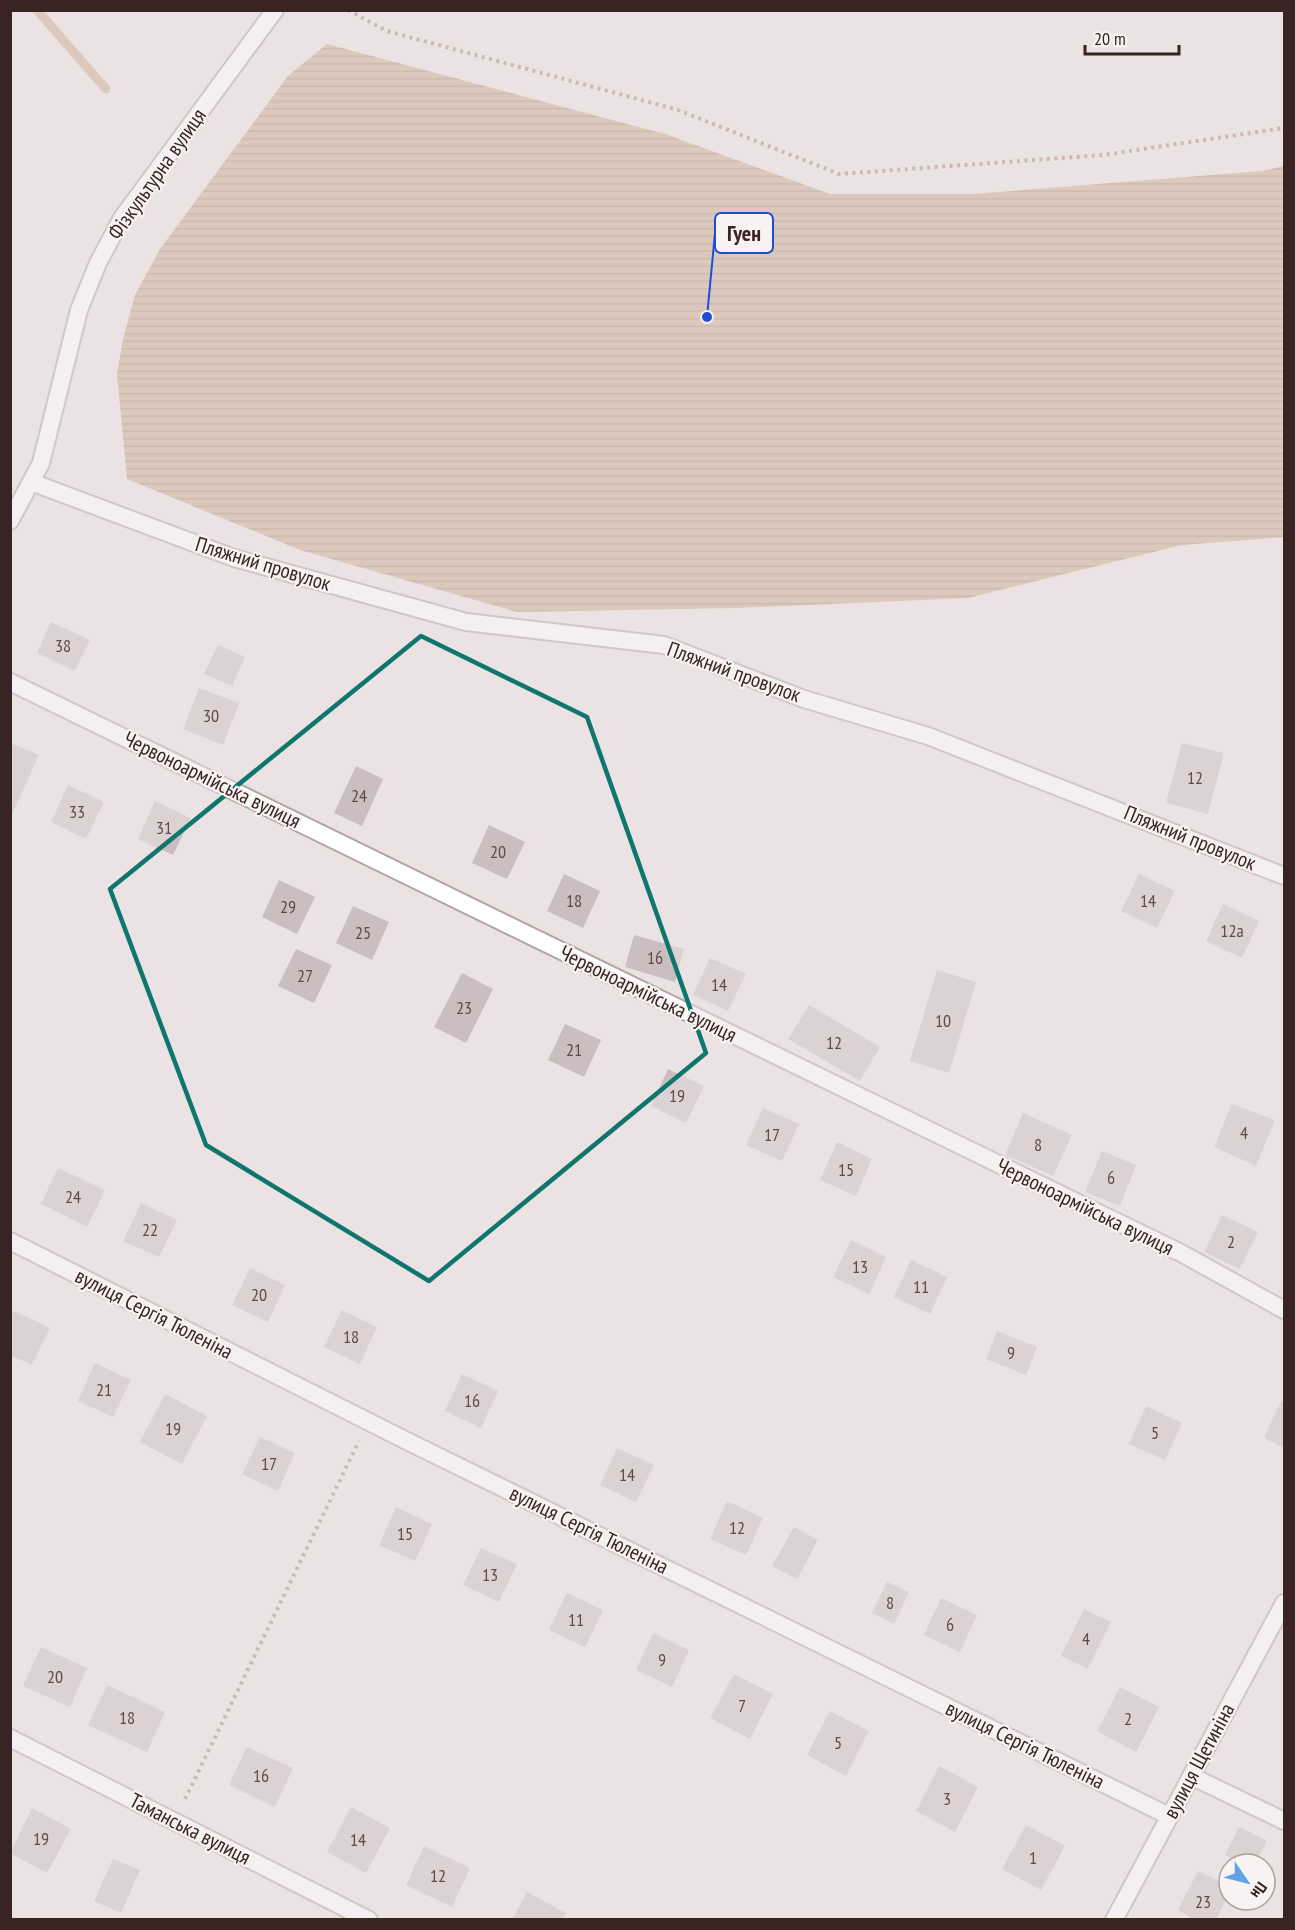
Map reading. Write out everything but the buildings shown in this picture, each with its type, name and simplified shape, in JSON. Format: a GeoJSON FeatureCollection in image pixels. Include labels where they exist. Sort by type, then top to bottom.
{"type":"FeatureCollection","features":[{"type":"Feature","properties":{"kind":"street","name":"Фізкультурна вулиця"},"geometry":{"type":"LineString","coordinates":[[10,521],[41,463],[80,310],[98,263],[122,218],[275,10]]}},
{"type":"Feature","properties":{"kind":"street","name":"Пляжний провулок"},"geometry":{"type":"LineString","coordinates":[[31,483],[234,558],[466,622],[664,645],[804,699],[928,735],[1284,876]]}},
{"type":"Feature","properties":{"kind":"street","name":"Червоноармійська вулиця"},"geometry":{"type":"LineString","coordinates":[[10,682],[1181,1253],[1284,1310]]}},
{"type":"Feature","properties":{"kind":"street","name":"вулиця Сергія Тюленіна"},"geometry":{"type":"LineString","coordinates":[[10,1241],[369,1422],[1169,1816]]}},
{"type":"Feature","properties":{"kind":"street","name":"вулиця Щетиніна"},"geometry":{"type":"LineString","coordinates":[[1114,1920],[1284,1603]]}},
{"type":"Feature","properties":{"kind":"street","name":"Таманська вулиця"},"geometry":{"type":"LineString","coordinates":[[10,1738],[369,1920]]}},
{"type":"Feature","properties":{"kind":"street"},"geometry":{"type":"LineString","coordinates":[[1191,1776],[1284,1821]]}},
{"type":"Feature","properties":{"kind":"path"},"geometry":{"type":"LineString","coordinates":[[348,10],[387,32],[678,110],[839,174],[1103,155],[1284,129]]}},
{"type":"Feature","properties":{"kind":"path"},"geometry":{"type":"LineString","coordinates":[[174,1821],[369,1422]]}},
{"type":"Feature","properties":{"kind":"highlighted area"},"geometry":{"type":"Polygon","coordinates":[[[421,636],[587,717],[706,1053],[429,1281],[206,1145],[110,889],[421,636]]]}},
{"type":"Feature","properties":{"kind":"shaded area"},"geometry":{"type":"Polygon","coordinates":[[[327,44],[665,134],[830,194],[973,194],[1262,171],[1284,166],[1284,537],[1182,545],[968,598],[736,608],[517,612],[300,550],[127,479],[117,374],[123,339],[135,295],[160,249],[288,76],[327,44]]]}},
{"type":"Feature","properties":{"kind":"waterway"},"geometry":{"type":"LineString","coordinates":[[37,10],[106,89]]}},
{"type":"Feature","properties":{"kind":"place","name":"Гуен"},"geometry":{"type":"Point","coordinates":[707,317]}}]}
